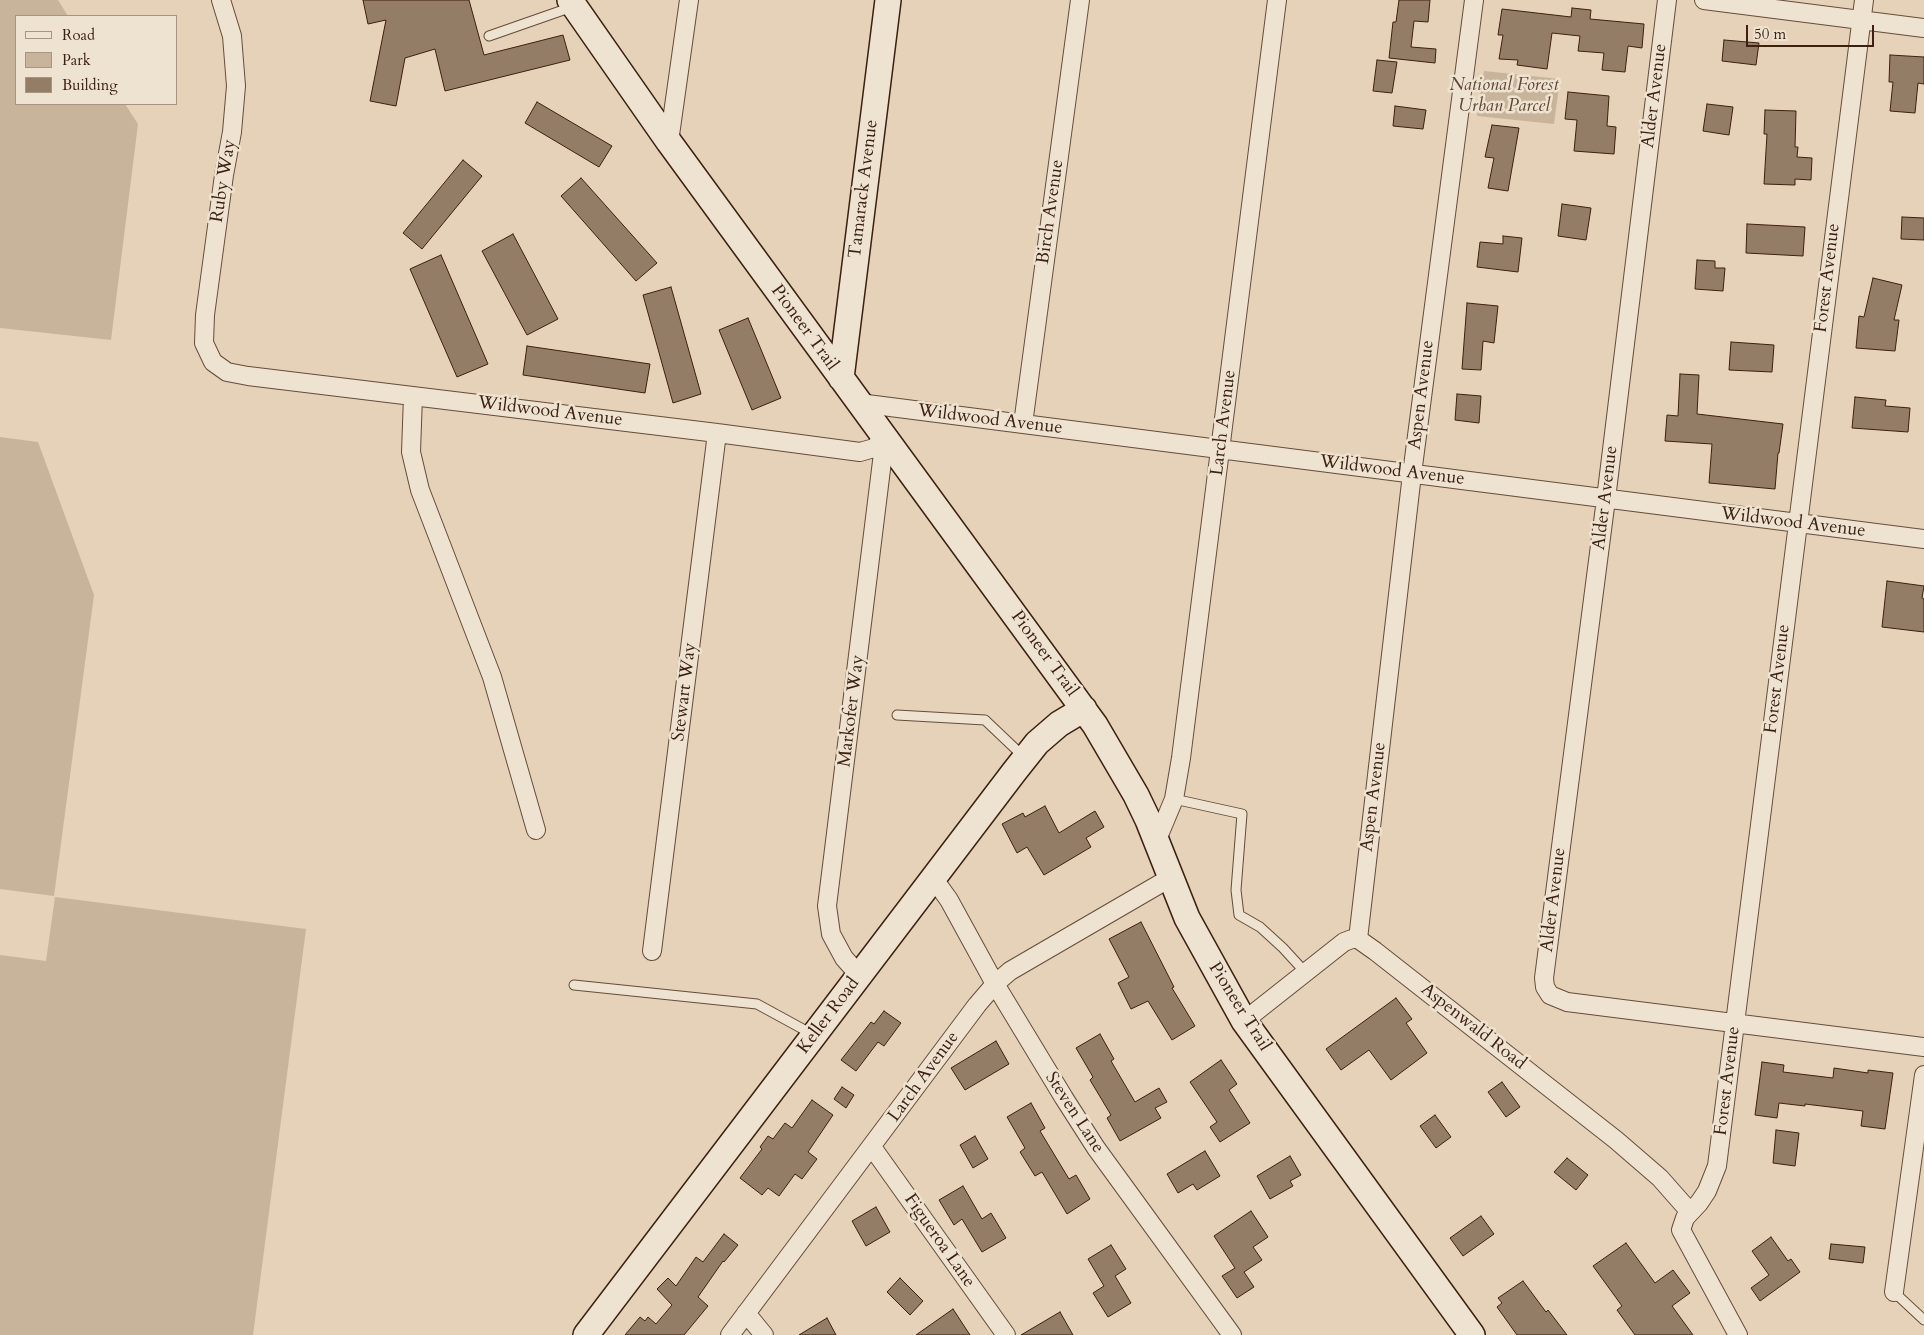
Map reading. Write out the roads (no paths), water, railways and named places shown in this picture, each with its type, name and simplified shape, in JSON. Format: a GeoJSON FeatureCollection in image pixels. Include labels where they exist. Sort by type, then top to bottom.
{"type":"FeatureCollection","features":[{"type":"Feature","properties":{"kind":"main road","name":"Tamarack Avenue"},"geometry":{"type":"LineString","coordinates":[[841,378],[888,0]]}},
{"type":"Feature","properties":{"kind":"main road","name":"Pioneer Trail"},"geometry":{"type":"LineString","coordinates":[[573,3],[669,142],[1084,709],[1116,758],[1136,794],[1170,878],[1199,941],[1244,1021],[1472,1335]]}},
{"type":"Feature","properties":{"kind":"main road","name":"Keller Road"},"geometry":{"type":"LineString","coordinates":[[586,1335],[1025,758],[1038,742],[1059,724],[1084,709]]}},
{"type":"Feature","properties":{"kind":"street","name":"Ruby Way"},"geometry":{"type":"LineString","coordinates":[[213,362],[204,342],[205,314],[224,175],[232,132],[236,86],[232,36],[221,0]]}},
{"type":"Feature","properties":{"kind":"street"},"geometry":{"type":"LineString","coordinates":[[669,142],[689,0]]}},
{"type":"Feature","properties":{"kind":"street","name":"Birch Avenue"},"geometry":{"type":"LineString","coordinates":[[1023,424],[1080,0]]}},
{"type":"Feature","properties":{"kind":"street","name":"Larch Avenue"},"geometry":{"type":"LineString","coordinates":[[1156,842],[1174,800],[1181,758],[1277,0]]}},
{"type":"Feature","properties":{"kind":"street","name":"Aspen Avenue"},"geometry":{"type":"LineString","coordinates":[[1358,939],[1412,474],[1474,0]]}},
{"type":"Feature","properties":{"kind":"street","name":"Alder Avenue"},"geometry":{"type":"LineString","coordinates":[[1667,0],[1606,499],[1544,978],[1545,987],[1550,995],[1567,1002],[1736,1023]]}},
{"type":"Feature","properties":{"kind":"street"},"geometry":{"type":"LineString","coordinates":[[1704,0],[1924,28]]}},
{"type":"Feature","properties":{"kind":"street","name":"Forest Avenue"},"geometry":{"type":"LineString","coordinates":[[1738,1335],[1684,1236],[1682,1224],[1707,1191],[1717,1166],[1864,0]]}},
{"type":"Feature","properties":{"kind":"street","name":"Wildwood Avenue"},"geometry":{"type":"LineString","coordinates":[[213,362],[227,372],[248,376],[860,452],[874,448],[885,437]]}},
{"type":"Feature","properties":{"kind":"street"},"geometry":{"type":"LineString","coordinates":[[413,396],[411,452],[420,490],[492,677],[536,830]]}},
{"type":"Feature","properties":{"kind":"street","name":"Wildwood Avenue"},"geometry":{"type":"LineString","coordinates":[[859,403],[1924,540]]}},
{"type":"Feature","properties":{"kind":"street","name":"Stewart Way"},"geometry":{"type":"LineString","coordinates":[[652,951],[717,433]]}},
{"type":"Feature","properties":{"kind":"street","name":"Markofer Way"},"geometry":{"type":"LineString","coordinates":[[860,976],[844,958],[831,934],[827,906],[885,437]]}},
{"type":"Feature","properties":{"kind":"street","name":"Larch Avenue"},"geometry":{"type":"LineString","coordinates":[[730,1335],[977,1005],[996,984],[1010,971],[1170,878]]}},
{"type":"Feature","properties":{"kind":"street","name":"Steven Lane"},"geometry":{"type":"LineString","coordinates":[[934,879],[949,900],[996,984],[1096,1148],[1232,1335]]}},
{"type":"Feature","properties":{"kind":"street"},"geometry":{"type":"LineString","coordinates":[[1244,1021],[1344,942],[1358,939]]}},
{"type":"Feature","properties":{"kind":"street","name":"Aspenwald Road"},"geometry":{"type":"LineString","coordinates":[[1358,939],[1616,1140],[1660,1178],[1690,1212]]}},
{"type":"Feature","properties":{"kind":"street"},"geometry":{"type":"LineString","coordinates":[[1736,1023],[1924,1047]]}},
{"type":"Feature","properties":{"kind":"street"},"geometry":{"type":"LineString","coordinates":[[1894,1292],[1924,1075]]}},
{"type":"Feature","properties":{"kind":"street","name":"Figueroa Lane"},"geometry":{"type":"LineString","coordinates":[[872,1147],[1006,1335]]}},
{"type":"Feature","properties":{"kind":"street"},"geometry":{"type":"LineString","coordinates":[[746,1313],[764,1335]]}},
{"type":"Feature","properties":{"kind":"lane"},"geometry":{"type":"LineString","coordinates":[[489,36],[573,3]]}},
{"type":"Feature","properties":{"kind":"lane"},"geometry":{"type":"LineString","coordinates":[[897,715],[985,720],[1025,758]]}},
{"type":"Feature","properties":{"kind":"lane"},"geometry":{"type":"LineString","coordinates":[[1174,800],[1242,814],[1236,890],[1239,914],[1260,926],[1305,972]]}},
{"type":"Feature","properties":{"kind":"lane"},"geometry":{"type":"LineString","coordinates":[[574,985],[757,1004],[815,1035]]}},
{"type":"Feature","properties":{"kind":"lane"},"geometry":{"type":"LineString","coordinates":[[1894,1292],[1924,1320]]}},
{"type":"Feature","properties":{"kind":"park label","name":"National Forest Urban Parcel"},"geometry":{"type":"Point","coordinates":[1504,96]}}]}
